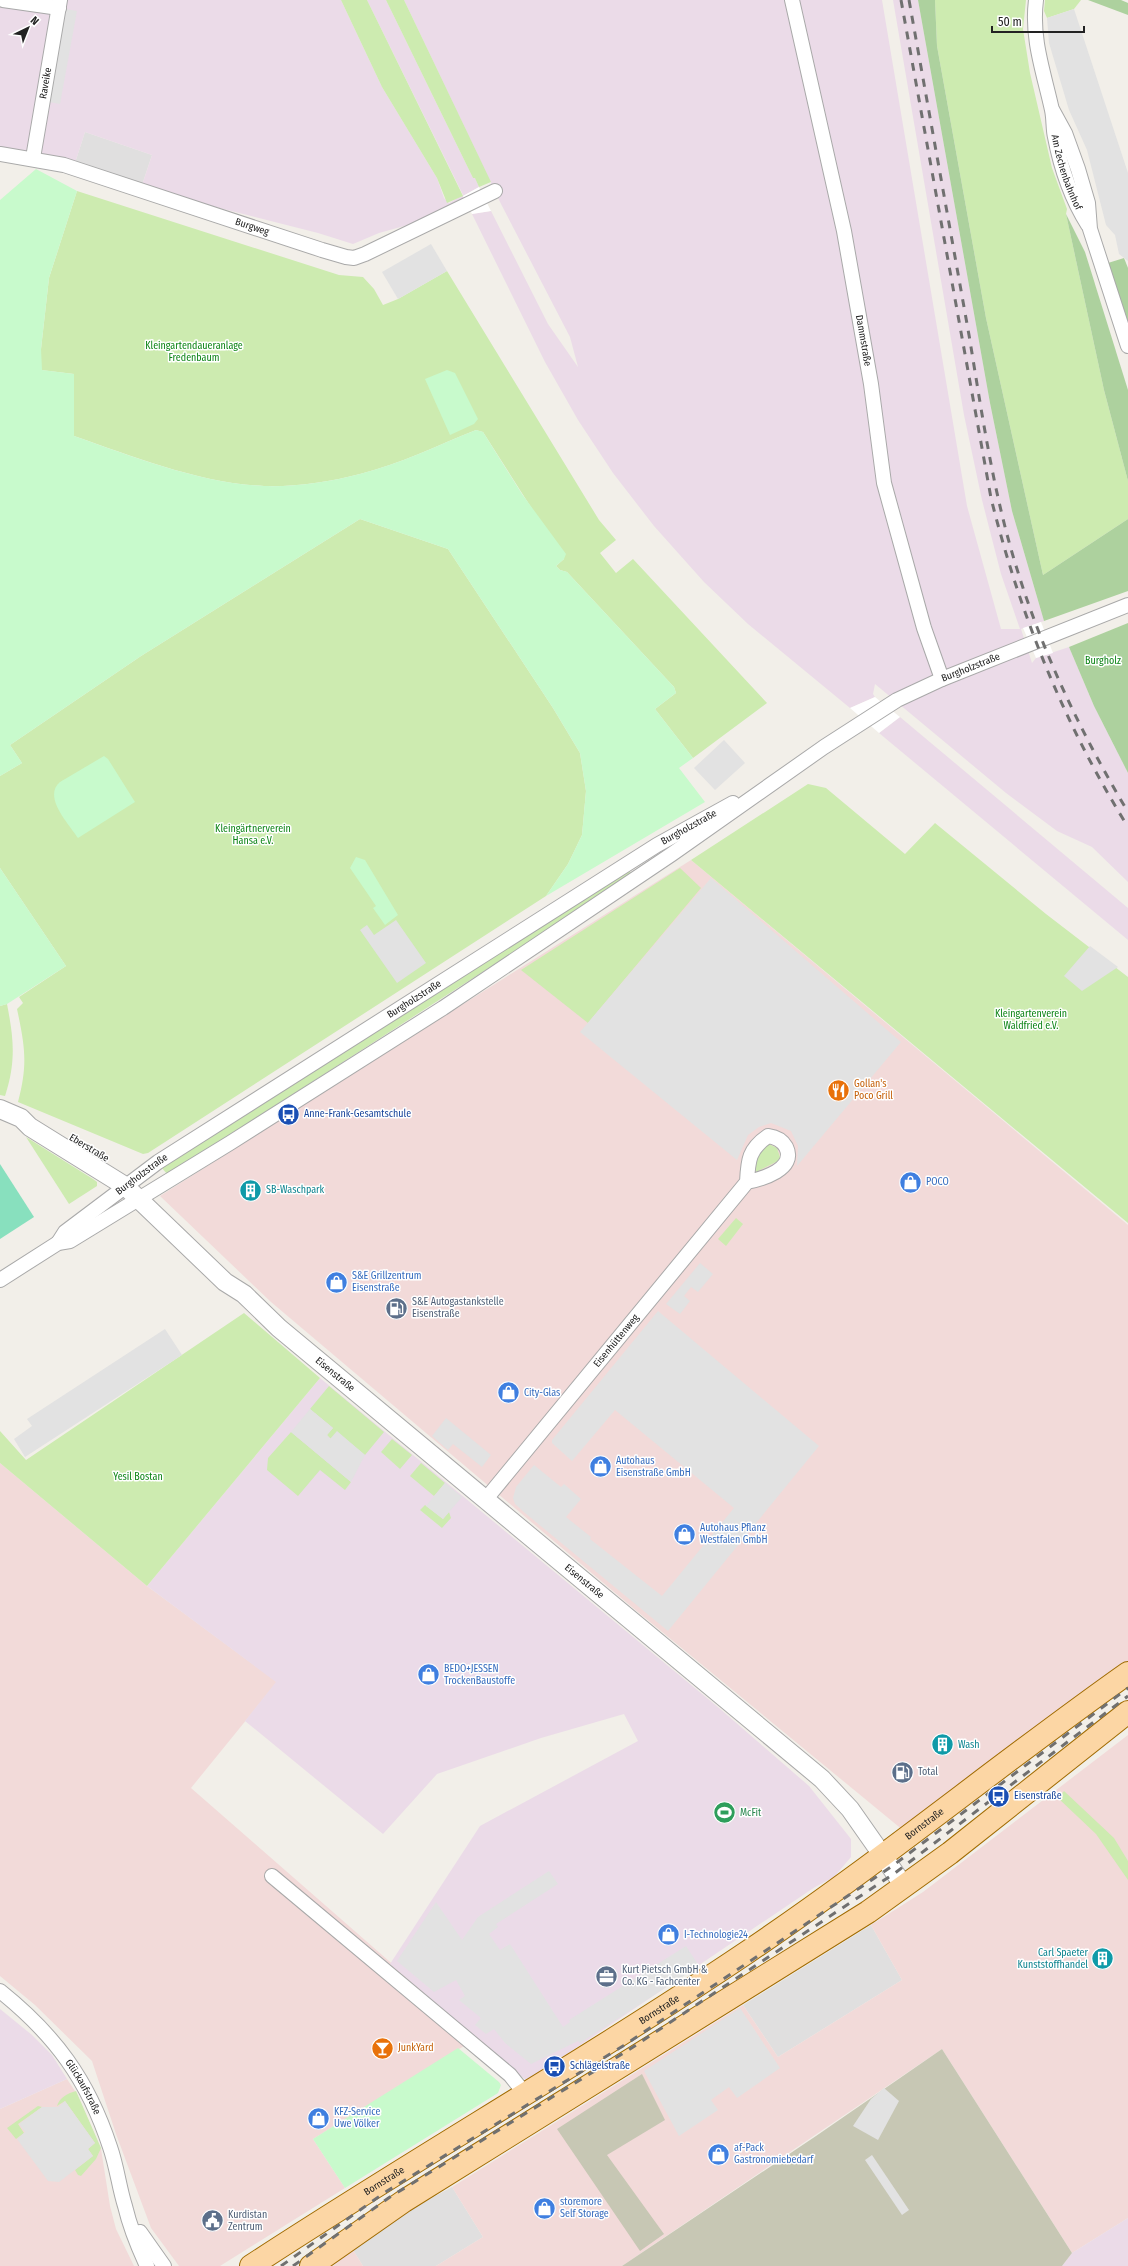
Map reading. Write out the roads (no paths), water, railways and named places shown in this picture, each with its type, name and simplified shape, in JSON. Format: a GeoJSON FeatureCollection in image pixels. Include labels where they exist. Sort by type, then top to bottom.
{"type":"FeatureCollection","features":[{"type":"Feature","properties":{"kind":"main road","name":"Bornstraße"},"geometry":{"type":"LineString","coordinates":[[251,2266],[681,1997],[883,1856],[1128,1673]]}},
{"type":"Feature","properties":{"kind":"main road"},"geometry":{"type":"LineString","coordinates":[[311,2266],[404,2201],[868,1912],[950,1854],[1128,1712]]}},
{"type":"Feature","properties":{"kind":"street","name":"Raveike"},"geometry":{"type":"LineString","coordinates":[[3,0],[60,4],[33,158]]}},
{"type":"Feature","properties":{"kind":"street","name":"Dammstraße"},"geometry":{"type":"LineString","coordinates":[[792,0],[844,231],[871,384],[884,483],[924,628],[942,678]]}},
{"type":"Feature","properties":{"kind":"street","name":"Am Zechenbahnhof"},"geometry":{"type":"LineString","coordinates":[[1036,0],[1035,36],[1041,70],[1052,111],[1065,133],[1078,169],[1088,204],[1090,229],[1128,346]]}},
{"type":"Feature","properties":{"kind":"street","name":"Burgweg"},"geometry":{"type":"LineString","coordinates":[[0,154],[33,158],[64,165],[322,250],[354,258],[495,191]]}},
{"type":"Feature","properties":{"kind":"street","name":"Burgholzstraße"},"geometry":{"type":"LineString","coordinates":[[58,1243],[65,1232],[130,1182],[583,892],[710,821],[784,775],[897,700],[942,678],[1128,605]]}},
{"type":"Feature","properties":{"kind":"street","name":"Burgholzstraße"},"geometry":{"type":"LineString","coordinates":[[0,1280],[58,1243],[70,1240],[144,1196],[443,1008],[710,821]]}},
{"type":"Feature","properties":{"kind":"street","name":"Eberstraße"},"geometry":{"type":"LineString","coordinates":[[0,1108],[21,1118],[30,1128],[130,1182],[144,1196]]}},
{"type":"Feature","properties":{"kind":"street","name":"Eisenhüttenweg"},"geometry":{"type":"LineString","coordinates":[[486,1499],[747,1182]]}},
{"type":"Feature","properties":{"kind":"street","name":"Eisenstraße"},"geometry":{"type":"LineString","coordinates":[[144,1196],[233,1274],[244,1294],[279,1328],[822,1779],[850,1809],[904,1886]]}},
{"type":"Feature","properties":{"kind":"street"},"geometry":{"type":"LineString","coordinates":[[272,1876],[507,2071],[515,2079],[526,2095]]}},
{"type":"Feature","properties":{"kind":"street","name":"Glückaufstraße"},"geometry":{"type":"LineString","coordinates":[[0,1991],[43,2029],[66,2056],[81,2078],[110,2146],[125,2207],[136,2242],[147,2266]]}},
{"type":"Feature","properties":{"kind":"street","name":"Glückaufstraße"},"geometry":{"type":"LineString","coordinates":[[125,2207],[148,2246],[164,2266]]}},
{"type":"Feature","properties":{"kind":"railway"},"geometry":{"type":"LineString","coordinates":[[901,0],[991,498],[1003,542],[1030,626],[1046,668],[1084,749],[1128,827]]}},
{"type":"Feature","properties":{"kind":"railway"},"geometry":{"type":"LineString","coordinates":[[909,0],[989,453],[1001,511],[1027,601],[1051,663],[1095,754],[1128,812]]}},
{"type":"Feature","properties":{"kind":"railway"},"geometry":{"type":"LineString","coordinates":[[281,2266],[384,2193],[623,2046],[891,1867],[1128,1688]]}},
{"type":"Feature","properties":{"kind":"railway"},"geometry":{"type":"LineString","coordinates":[[293,2266],[390,2197],[627,2051],[895,1873],[1128,1696]]}},
{"type":"Feature","properties":{"kind":"place","name":"Gollan's Poco Grill"},"geometry":{"type":"Point","coordinates":[839,1090]}},
{"type":"Feature","properties":{"kind":"place","name":"Anne-Frank-Gesamtschule"},"geometry":{"type":"Point","coordinates":[288,1114]}},
{"type":"Feature","properties":{"kind":"place","name":"POCO"},"geometry":{"type":"Point","coordinates":[910,1182]}},
{"type":"Feature","properties":{"kind":"place","name":"SB-Waschpark"},"geometry":{"type":"Point","coordinates":[251,1190]}},
{"type":"Feature","properties":{"kind":"place","name":"S&E Grillzentrum Eisenstraße"},"geometry":{"type":"Point","coordinates":[336,1282]}},
{"type":"Feature","properties":{"kind":"place","name":"S&E Autogastankstelle Eisenstraße"},"geometry":{"type":"Point","coordinates":[397,1308]}},
{"type":"Feature","properties":{"kind":"place","name":"City-Glas"},"geometry":{"type":"Point","coordinates":[508,1393]}},
{"type":"Feature","properties":{"kind":"place","name":"Autohaus Eisenstraße GmbH"},"geometry":{"type":"Point","coordinates":[601,1467]}},
{"type":"Feature","properties":{"kind":"place","name":"Autohaus Pflanz Westfalen GmbH"},"geometry":{"type":"Point","coordinates":[684,1534]}},
{"type":"Feature","properties":{"kind":"place","name":"BEDO+JESSEN TrockenBaustoffe"},"geometry":{"type":"Point","coordinates":[429,1675]}},
{"type":"Feature","properties":{"kind":"place","name":"Wash"},"geometry":{"type":"Point","coordinates":[943,1745]}},
{"type":"Feature","properties":{"kind":"place","name":"Total"},"geometry":{"type":"Point","coordinates":[903,1772]}},
{"type":"Feature","properties":{"kind":"place","name":"Eisenstraße"},"geometry":{"type":"Point","coordinates":[998,1796]}},
{"type":"Feature","properties":{"kind":"place","name":"McFit"},"geometry":{"type":"Point","coordinates":[724,1813]}},
{"type":"Feature","properties":{"kind":"place","name":"I-Technologie24"},"geometry":{"type":"Point","coordinates":[668,1935]}},
{"type":"Feature","properties":{"kind":"place","name":"Carl Spaeter Kunststoffhandel"},"geometry":{"type":"Point","coordinates":[1103,1959]}},
{"type":"Feature","properties":{"kind":"place","name":"Kurt Pietsch GmbH & Co. KG - Fachcenter"},"geometry":{"type":"Point","coordinates":[607,1976]}},
{"type":"Feature","properties":{"kind":"place","name":"JunkYard"},"geometry":{"type":"Point","coordinates":[382,2048]}},
{"type":"Feature","properties":{"kind":"place","name":"Schlägelstraße"},"geometry":{"type":"Point","coordinates":[555,2066]}},
{"type":"Feature","properties":{"kind":"place","name":"KFZ-Service Uwe Völker"},"geometry":{"type":"Point","coordinates":[319,2118]}},
{"type":"Feature","properties":{"kind":"place","name":"af-Pack Gastronomiebedarf"},"geometry":{"type":"Point","coordinates":[718,2154]}},
{"type":"Feature","properties":{"kind":"place","name":"storemore Self Storage"},"geometry":{"type":"Point","coordinates":[544,2208]}},
{"type":"Feature","properties":{"kind":"place","name":"Kurdistan Zentrum"},"geometry":{"type":"Point","coordinates":[213,2221]}},
{"type":"Feature","properties":{"kind":"park label","name":"Kleingartendaueranlage Fredenbaum"},"geometry":{"type":"Point","coordinates":[194,352]}},
{"type":"Feature","properties":{"kind":"park label","name":"Burgholz"},"geometry":{"type":"Point","coordinates":[1103,661]}},
{"type":"Feature","properties":{"kind":"park label","name":"Kleingärtnerverein Hansa e.V."},"geometry":{"type":"Point","coordinates":[253,834]}},
{"type":"Feature","properties":{"kind":"park label","name":"Kleingartenverein Waldfried e.V."},"geometry":{"type":"Point","coordinates":[1031,1020]}},
{"type":"Feature","properties":{"kind":"park label","name":"Yesil Bostan"},"geometry":{"type":"Point","coordinates":[138,1477]}}]}
